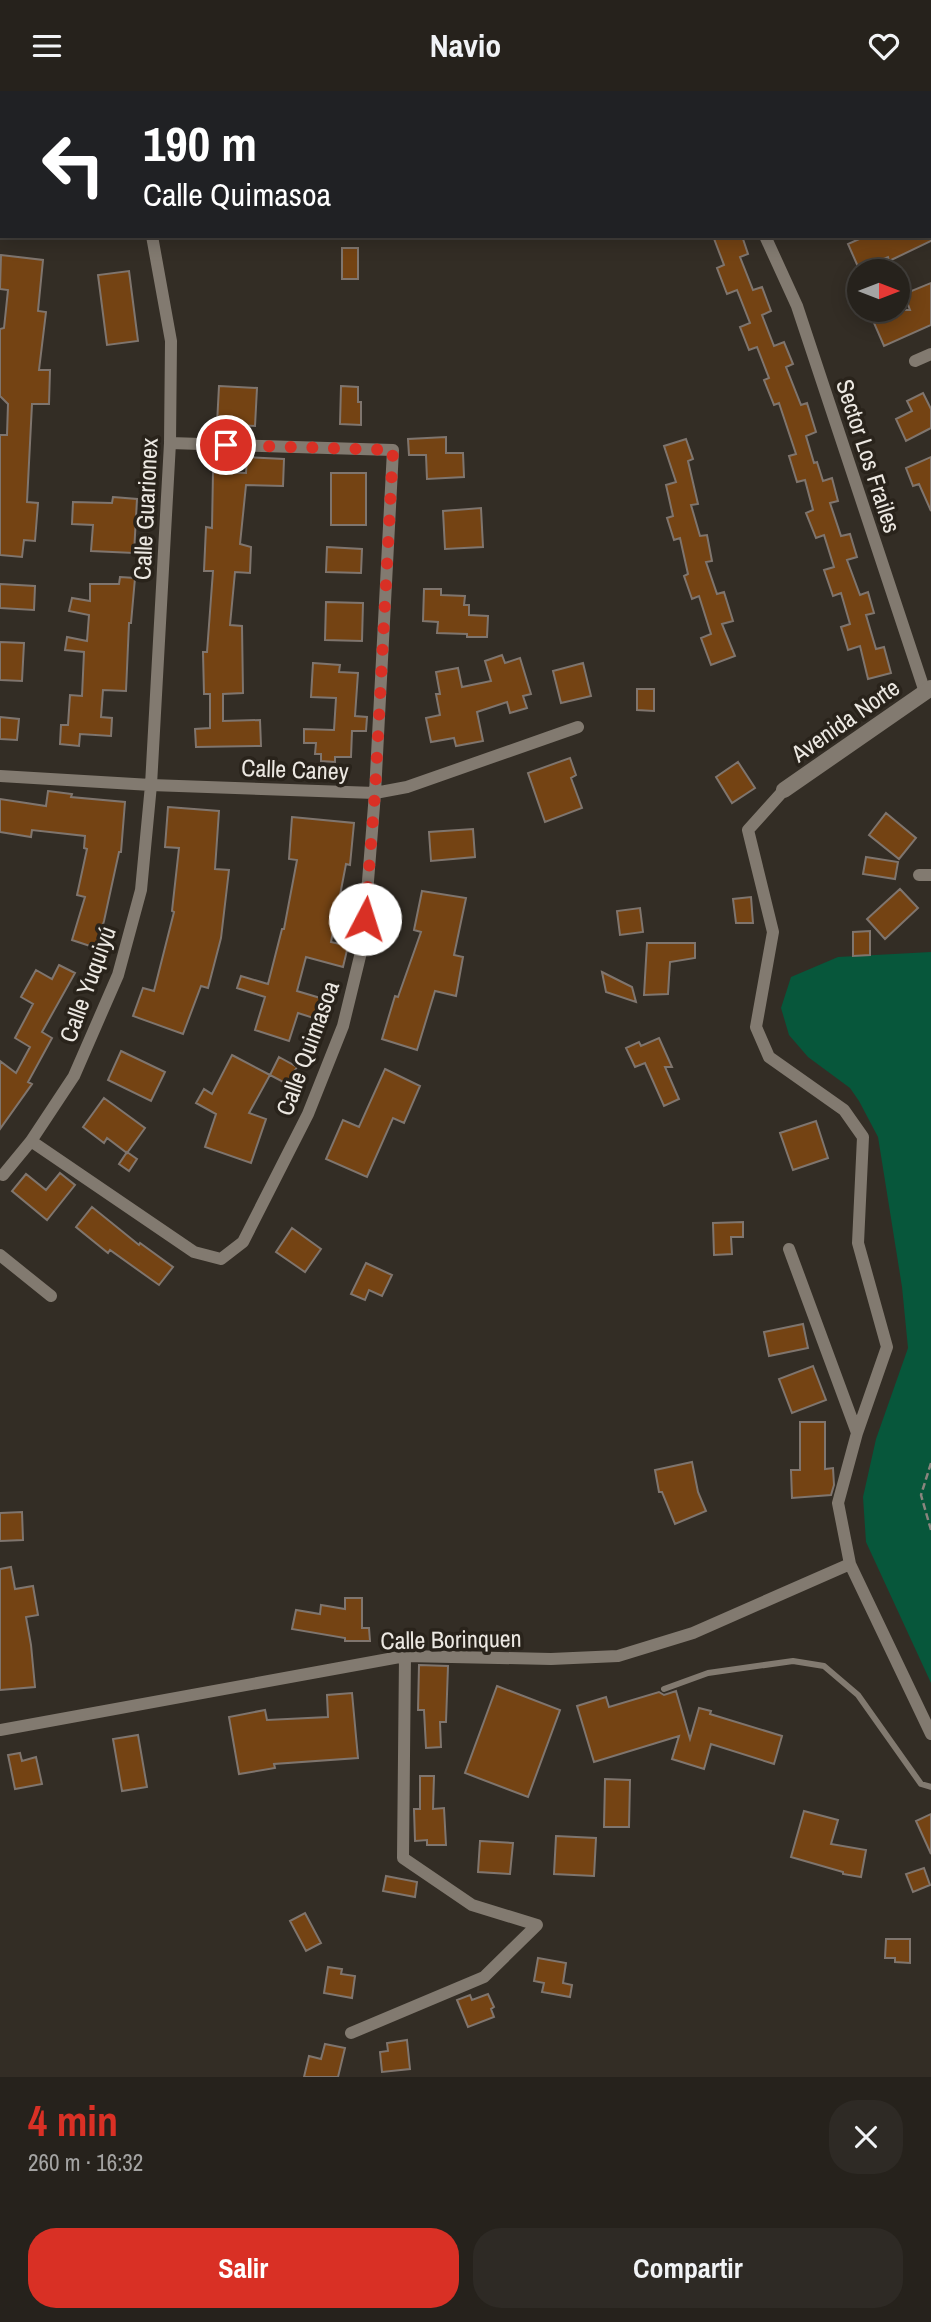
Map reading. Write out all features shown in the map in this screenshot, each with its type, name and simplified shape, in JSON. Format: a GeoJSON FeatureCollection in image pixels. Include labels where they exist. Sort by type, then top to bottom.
{"type":"FeatureCollection","features":[{"type":"Feature","properties":{"kind":"street","name":"Calle Guarionex"},"geometry":{"type":"LineString","coordinates":[[151,785],[170,443],[171,341],[152,238]]}},
{"type":"Feature","properties":{"kind":"street","name":"Sector Los Frailes"},"geometry":{"type":"LineString","coordinates":[[766,238],[797,306],[928,690]]}},
{"type":"Feature","properties":{"kind":"street"},"geometry":{"type":"LineString","coordinates":[[915,362],[931,354]]}},
{"type":"Feature","properties":{"kind":"street","name":"Calle Quimasoa"},"geometry":{"type":"LineString","coordinates":[[31,1142],[194,1252],[221,1259],[243,1241],[308,1114],[343,1026],[363,944],[375,793],[393,450],[170,443]]}},
{"type":"Feature","properties":{"kind":"street","name":"Avenida Norte"},"geometry":{"type":"LineString","coordinates":[[784,789],[928,690]]}},
{"type":"Feature","properties":{"kind":"street","name":"Calle Caney"},"geometry":{"type":"LineString","coordinates":[[0,776],[151,785],[375,793],[407,787],[578,727]]}},
{"type":"Feature","properties":{"kind":"street","name":"Calle Yuquiyú"},"geometry":{"type":"LineString","coordinates":[[3,1175],[31,1142],[74,1076],[118,975],[141,890],[151,785]]}},
{"type":"Feature","properties":{"kind":"street"},"geometry":{"type":"LineString","coordinates":[[784,789],[748,830],[773,932],[756,1027],[769,1057],[844,1110],[863,1137],[858,1243],[887,1347],[857,1433],[838,1503],[850,1564],[931,1734]]}},
{"type":"Feature","properties":{"kind":"street"},"geometry":{"type":"LineString","coordinates":[[789,1249],[857,1433]]}},
{"type":"Feature","properties":{"kind":"street"},"geometry":{"type":"LineString","coordinates":[[0,1255],[51,1296]]}},
{"type":"Feature","properties":{"kind":"street","name":"Calle Borinquen"},"geometry":{"type":"LineString","coordinates":[[0,1730],[405,1656],[551,1659],[618,1656],[693,1633],[850,1564]]}},
{"type":"Feature","properties":{"kind":"street"},"geometry":{"type":"LineString","coordinates":[[351,2033],[484,1977],[537,1924],[472,1905],[403,1858],[405,1656]]}},
{"type":"Feature","properties":{"kind":"lane"},"geometry":{"type":"LineString","coordinates":[[664,1689],[720,1671],[793,1661],[824,1666],[858,1695],[921,1784],[931,1787]]}},
{"type":"Feature","properties":{"kind":"path"},"geometry":{"type":"LineString","coordinates":[[931,1463],[921,1496],[931,1530]]}},
{"type":"Feature","properties":{"kind":"green space"},"geometry":{"type":"Polygon","coordinates":[[[931,952],[931,1683],[866,1542],[863,1497],[876,1439],[908,1348],[902,1287],[878,1137],[850,1088],[808,1057],[789,1035],[781,1008],[791,977],[838,957],[931,952]]]}},
{"type":"Feature","properties":{"kind":"building"},"geometry":{"type":"Polygon","coordinates":[[[714,238],[743,238],[748,254],[740,257],[753,290],[762,287],[771,311],[762,315],[774,346],[784,342],[793,364],[786,367],[801,405],[807,403],[816,432],[806,436],[814,463],[817,462],[823,481],[832,478],[838,501],[830,503],[841,536],[850,534],[857,557],[847,560],[860,595],[868,592],[874,613],[866,615],[876,649],[884,647],[891,673],[868,679],[860,646],[848,650],[841,627],[850,624],[841,593],[833,596],[824,570],[834,567],[824,535],[816,538],[806,513],[813,510],[805,480],[797,482],[789,456],[796,454],[779,403],[774,405],[764,380],[769,378],[757,347],[749,350],[740,327],[750,323],[737,290],[727,294],[717,268],[724,265],[714,238]]]}},
{"type":"Feature","properties":{"kind":"building"},"geometry":{"type":"Polygon","coordinates":[[[862,238],[931,238],[931,241],[893,259],[855,259],[848,244],[862,238]]]}},
{"type":"Feature","properties":{"kind":"building"},"geometry":{"type":"Polygon","coordinates":[[[342,248],[358,248],[358,279],[342,279],[342,248]]]}},
{"type":"Feature","properties":{"kind":"building"},"geometry":{"type":"Polygon","coordinates":[[[1,255],[43,260],[38,311],[46,312],[39,370],[50,370],[49,404],[32,404],[27,502],[38,503],[35,541],[24,540],[22,557],[0,555],[0,435],[7,435],[8,404],[0,396],[0,329],[4,328],[8,290],[0,289],[1,255]]]}},
{"type":"Feature","properties":{"kind":"building"},"geometry":{"type":"Polygon","coordinates":[[[129,271],[138,341],[107,345],[98,275],[129,271]]]}},
{"type":"Feature","properties":{"kind":"building"},"geometry":{"type":"Polygon","coordinates":[[[931,283],[931,325],[884,346],[874,322],[910,322],[910,292],[931,283]]]}},
{"type":"Feature","properties":{"kind":"building"},"geometry":{"type":"Polygon","coordinates":[[[219,386],[257,388],[255,426],[217,424],[219,386]]]}},
{"type":"Feature","properties":{"kind":"building"},"geometry":{"type":"Polygon","coordinates":[[[341,386],[358,387],[361,425],[340,424],[341,386]]]}},
{"type":"Feature","properties":{"kind":"building"},"geometry":{"type":"Polygon","coordinates":[[[923,393],[931,409],[931,428],[906,441],[896,419],[912,411],[907,401],[923,393]]]}},
{"type":"Feature","properties":{"kind":"building"},"geometry":{"type":"Polygon","coordinates":[[[446,437],[446,453],[463,453],[464,477],[427,479],[426,455],[409,455],[408,439],[446,437]]]}},
{"type":"Feature","properties":{"kind":"building"},"geometry":{"type":"Polygon","coordinates":[[[686,439],[693,459],[688,461],[698,504],[691,505],[700,536],[707,535],[712,561],[706,562],[717,594],[724,592],[733,621],[722,624],[735,656],[711,665],[701,638],[711,634],[699,596],[692,599],[684,576],[688,574],[680,538],[674,540],[667,518],[673,516],[666,485],[676,482],[664,446],[686,439]]]}},
{"type":"Feature","properties":{"kind":"building"},"geometry":{"type":"Polygon","coordinates":[[[247,457],[284,459],[283,486],[246,485],[240,544],[251,547],[250,573],[235,572],[230,625],[242,626],[243,693],[223,694],[223,721],[260,720],[261,746],[196,747],[195,729],[210,728],[210,694],[204,694],[203,652],[207,652],[213,571],[204,571],[206,527],[212,528],[213,472],[246,473],[247,457]]]}},
{"type":"Feature","properties":{"kind":"building"},"geometry":{"type":"Polygon","coordinates":[[[931,457],[931,511],[919,484],[913,486],[906,468],[931,457]]]}},
{"type":"Feature","properties":{"kind":"building"},"geometry":{"type":"Polygon","coordinates":[[[331,473],[366,473],[366,525],[331,525],[331,473]]]}},
{"type":"Feature","properties":{"kind":"building"},"geometry":{"type":"Polygon","coordinates":[[[113,497],[137,499],[134,553],[91,551],[93,525],[72,524],[73,502],[112,503],[113,497]]]}},
{"type":"Feature","properties":{"kind":"building"},"geometry":{"type":"Polygon","coordinates":[[[481,508],[483,547],[445,549],[443,511],[481,508]]]}},
{"type":"Feature","properties":{"kind":"building"},"geometry":{"type":"Polygon","coordinates":[[[327,547],[362,549],[361,573],[326,572],[327,547]]]}},
{"type":"Feature","properties":{"kind":"building"},"geometry":{"type":"Polygon","coordinates":[[[120,577],[135,578],[129,623],[126,691],[103,690],[101,717],[112,718],[111,736],[80,734],[79,746],[60,744],[61,725],[68,725],[70,695],[82,696],[84,652],[65,650],[67,637],[87,641],[89,615],[69,611],[72,598],[90,601],[90,584],[119,584],[120,577]]]}},
{"type":"Feature","properties":{"kind":"building"},"geometry":{"type":"Polygon","coordinates":[[[0,584],[35,586],[34,610],[0,608],[0,584]]]}},
{"type":"Feature","properties":{"kind":"building"},"geometry":{"type":"Polygon","coordinates":[[[424,589],[441,589],[441,595],[465,596],[464,605],[469,605],[469,615],[488,616],[487,637],[437,633],[438,622],[423,621],[424,589]]]}},
{"type":"Feature","properties":{"kind":"building"},"geometry":{"type":"Polygon","coordinates":[[[326,602],[363,603],[362,641],[325,640],[326,602]]]}},
{"type":"Feature","properties":{"kind":"building"},"geometry":{"type":"Polygon","coordinates":[[[0,642],[24,643],[22,681],[0,680],[0,642]]]}},
{"type":"Feature","properties":{"kind":"building"},"geometry":{"type":"Polygon","coordinates":[[[502,655],[505,663],[520,658],[531,694],[523,696],[527,708],[510,713],[507,702],[477,712],[483,741],[456,746],[454,738],[431,742],[426,718],[440,715],[436,672],[458,668],[462,687],[491,681],[485,661],[502,655]]]}},
{"type":"Feature","properties":{"kind":"building"},"geometry":{"type":"Polygon","coordinates":[[[313,663],[340,665],[339,672],[358,673],[355,716],[367,717],[366,731],[352,731],[351,757],[335,757],[335,762],[321,761],[321,754],[315,754],[316,743],[304,743],[304,729],[334,730],[336,698],[311,697],[313,663]]]}},
{"type":"Feature","properties":{"kind":"building"},"geometry":{"type":"Polygon","coordinates":[[[583,663],[591,696],[561,703],[553,671],[583,663]]]}},
{"type":"Feature","properties":{"kind":"building"},"geometry":{"type":"Polygon","coordinates":[[[637,689],[654,689],[654,711],[637,710],[637,689]]]}},
{"type":"Feature","properties":{"kind":"building"},"geometry":{"type":"Polygon","coordinates":[[[0,717],[19,719],[17,740],[0,739],[0,717]]]}},
{"type":"Feature","properties":{"kind":"building"},"geometry":{"type":"Polygon","coordinates":[[[570,758],[576,775],[571,778],[582,808],[545,822],[528,773],[570,758]]]}},
{"type":"Feature","properties":{"kind":"building"},"geometry":{"type":"Polygon","coordinates":[[[738,762],[755,788],[732,803],[716,777],[738,762]]]}},
{"type":"Feature","properties":{"kind":"building"},"geometry":{"type":"Polygon","coordinates":[[[48,791],[72,794],[71,797],[125,802],[121,852],[96,948],[72,940],[85,897],[77,895],[87,849],[84,848],[85,836],[32,830],[31,837],[0,832],[0,799],[46,806],[48,791]]]}},
{"type":"Feature","properties":{"kind":"building"},"geometry":{"type":"Polygon","coordinates":[[[168,807],[219,811],[215,869],[229,870],[221,938],[208,988],[201,986],[183,1034],[133,1016],[143,988],[154,991],[174,912],[179,848],[165,847],[168,807]]]}},
{"type":"Feature","properties":{"kind":"building"},"geometry":{"type":"Polygon","coordinates":[[[886,813],[916,838],[899,859],[869,835],[886,813]]]}},
{"type":"Feature","properties":{"kind":"building"},"geometry":{"type":"Polygon","coordinates":[[[292,817],[354,823],[350,865],[346,864],[331,942],[348,946],[343,967],[306,957],[297,991],[327,1000],[320,1020],[298,1013],[289,1041],[255,1030],[265,997],[237,988],[241,976],[268,984],[284,929],[297,860],[289,859],[292,817]]]}},
{"type":"Feature","properties":{"kind":"building"},"geometry":{"type":"Polygon","coordinates":[[[473,829],[475,857],[431,861],[429,832],[473,829]]]}},
{"type":"Feature","properties":{"kind":"building"},"geometry":{"type":"Polygon","coordinates":[[[866,857],[898,862],[895,879],[863,874],[866,857]]]}},
{"type":"Feature","properties":{"kind":"building"},"geometry":{"type":"Polygon","coordinates":[[[900,889],[918,908],[885,939],[867,919],[900,889]]]}},
{"type":"Feature","properties":{"kind":"building"},"geometry":{"type":"Polygon","coordinates":[[[422,891],[466,898],[454,955],[463,957],[456,996],[435,991],[417,1050],[382,1039],[395,996],[398,997],[421,932],[414,930],[422,891]]]}},
{"type":"Feature","properties":{"kind":"building"},"geometry":{"type":"Polygon","coordinates":[[[751,897],[753,923],[736,923],[733,899],[751,897]]]}},
{"type":"Feature","properties":{"kind":"building"},"geometry":{"type":"Polygon","coordinates":[[[640,908],[643,932],[620,935],[617,911],[640,908]]]}},
{"type":"Feature","properties":{"kind":"building"},"geometry":{"type":"Polygon","coordinates":[[[870,931],[870,955],[853,956],[853,932],[870,931]]]}},
{"type":"Feature","properties":{"kind":"building"},"geometry":{"type":"Polygon","coordinates":[[[647,943],[695,943],[695,958],[670,962],[668,994],[644,995],[647,943]]]}},
{"type":"Feature","properties":{"kind":"building"},"geometry":{"type":"Polygon","coordinates":[[[59,965],[75,973],[42,1032],[52,1038],[28,1082],[32,1084],[0,1129],[0,1061],[16,1073],[30,1047],[15,1038],[33,1004],[21,997],[36,970],[52,979],[59,965]]]}},
{"type":"Feature","properties":{"kind":"building"},"geometry":{"type":"Polygon","coordinates":[[[602,972],[632,987],[636,1002],[606,992],[602,972]]]}},
{"type":"Feature","properties":{"kind":"building"},"geometry":{"type":"Polygon","coordinates":[[[659,1038],[672,1067],[665,1067],[679,1099],[664,1106],[645,1063],[635,1067],[626,1048],[639,1042],[641,1046],[659,1038]]]}},
{"type":"Feature","properties":{"kind":"building"},"geometry":{"type":"Polygon","coordinates":[[[121,1051],[165,1072],[151,1101],[108,1080],[121,1051]]]}},
{"type":"Feature","properties":{"kind":"building"},"geometry":{"type":"Polygon","coordinates":[[[232,1055],[270,1075],[249,1113],[266,1119],[251,1163],[205,1147],[216,1114],[196,1103],[204,1089],[212,1094],[232,1055]]]}},
{"type":"Feature","properties":{"kind":"building"},"geometry":{"type":"Polygon","coordinates":[[[279,1057],[297,1067],[287,1084],[270,1075],[279,1057]]]}},
{"type":"Feature","properties":{"kind":"building"},"geometry":{"type":"Polygon","coordinates":[[[385,1069],[420,1086],[404,1123],[393,1118],[367,1177],[326,1159],[343,1120],[359,1127],[385,1069]]]}},
{"type":"Feature","properties":{"kind":"building"},"geometry":{"type":"Polygon","coordinates":[[[104,1098],[145,1128],[127,1153],[107,1138],[104,1143],[83,1127],[104,1098]]]}},
{"type":"Feature","properties":{"kind":"building"},"geometry":{"type":"Polygon","coordinates":[[[816,1121],[828,1158],[793,1170],[780,1133],[816,1121]]]}},
{"type":"Feature","properties":{"kind":"building"},"geometry":{"type":"Polygon","coordinates":[[[127,1152],[137,1159],[129,1171],[119,1164],[127,1152]]]}},
{"type":"Feature","properties":{"kind":"building"},"geometry":{"type":"Polygon","coordinates":[[[60,1173],[75,1185],[47,1220],[12,1191],[26,1174],[46,1190],[60,1173]]]}},
{"type":"Feature","properties":{"kind":"building"},"geometry":{"type":"Polygon","coordinates":[[[92,1207],[139,1245],[140,1243],[173,1267],[159,1285],[110,1250],[108,1253],[76,1227],[92,1207]]]}},
{"type":"Feature","properties":{"kind":"building"},"geometry":{"type":"Polygon","coordinates":[[[743,1222],[743,1237],[731,1237],[732,1254],[714,1255],[713,1223],[743,1222]]]}},
{"type":"Feature","properties":{"kind":"building"},"geometry":{"type":"Polygon","coordinates":[[[292,1228],[321,1249],[305,1272],[276,1252],[292,1228]]]}},
{"type":"Feature","properties":{"kind":"building"},"geometry":{"type":"Polygon","coordinates":[[[366,1263],[392,1275],[382,1296],[369,1290],[365,1300],[351,1294],[366,1263]]]}},
{"type":"Feature","properties":{"kind":"building"},"geometry":{"type":"Polygon","coordinates":[[[803,1324],[808,1348],[769,1356],[764,1332],[803,1324]]]}},
{"type":"Feature","properties":{"kind":"building"},"geometry":{"type":"Polygon","coordinates":[[[813,1366],[826,1400],[792,1413],[779,1379],[813,1366]]]}},
{"type":"Feature","properties":{"kind":"building"},"geometry":{"type":"Polygon","coordinates":[[[800,1422],[825,1422],[825,1469],[833,1468],[834,1485],[831,1495],[792,1498],[791,1470],[800,1470],[800,1422]]]}},
{"type":"Feature","properties":{"kind":"building"},"geometry":{"type":"Polygon","coordinates":[[[692,1462],[698,1492],[706,1511],[675,1524],[662,1492],[659,1492],[655,1470],[692,1462]]]}},
{"type":"Feature","properties":{"kind":"building"},"geometry":{"type":"Polygon","coordinates":[[[22,1512],[23,1540],[0,1541],[0,1513],[22,1512]]]}},
{"type":"Feature","properties":{"kind":"building"},"geometry":{"type":"Polygon","coordinates":[[[11,1567],[15,1589],[33,1586],[38,1615],[26,1617],[35,1687],[0,1690],[0,1569],[11,1567]]]}},
{"type":"Feature","properties":{"kind":"building"},"geometry":{"type":"Polygon","coordinates":[[[345,1598],[362,1598],[362,1628],[369,1628],[370,1641],[345,1641],[345,1638],[292,1629],[296,1610],[320,1614],[321,1605],[345,1609],[345,1598]]]}},
{"type":"Feature","properties":{"kind":"building"},"geometry":{"type":"Polygon","coordinates":[[[419,1665],[448,1666],[446,1722],[440,1722],[441,1747],[426,1748],[424,1710],[418,1710],[419,1665]]]}},
{"type":"Feature","properties":{"kind":"building"},"geometry":{"type":"Polygon","coordinates":[[[497,1686],[560,1710],[528,1797],[465,1773],[497,1686]]]}},
{"type":"Feature","properties":{"kind":"building"},"geometry":{"type":"Polygon","coordinates":[[[676,1691],[690,1739],[699,1708],[711,1711],[710,1714],[782,1736],[774,1764],[711,1744],[704,1769],[672,1759],[679,1736],[594,1762],[577,1706],[606,1697],[609,1707],[659,1692],[664,1695],[676,1691]]]}},
{"type":"Feature","properties":{"kind":"building"},"geometry":{"type":"Polygon","coordinates":[[[352,1693],[358,1758],[274,1764],[275,1768],[239,1774],[229,1717],[265,1710],[267,1720],[328,1717],[327,1695],[352,1693]]]}},
{"type":"Feature","properties":{"kind":"building"},"geometry":{"type":"Polygon","coordinates":[[[138,1735],[147,1787],[122,1791],[113,1739],[138,1735]]]}},
{"type":"Feature","properties":{"kind":"building"},"geometry":{"type":"Polygon","coordinates":[[[20,1753],[22,1761],[36,1757],[42,1784],[15,1789],[8,1755],[20,1753]]]}},
{"type":"Feature","properties":{"kind":"building"},"geometry":{"type":"Polygon","coordinates":[[[420,1776],[434,1776],[433,1809],[444,1808],[446,1845],[427,1845],[427,1840],[415,1841],[414,1809],[420,1809],[420,1776]]]}},
{"type":"Feature","properties":{"kind":"building"},"geometry":{"type":"Polygon","coordinates":[[[605,1779],[630,1780],[629,1827],[604,1827],[605,1779]]]}},
{"type":"Feature","properties":{"kind":"building"},"geometry":{"type":"Polygon","coordinates":[[[804,1811],[838,1820],[831,1844],[866,1850],[861,1877],[791,1857],[804,1811]]]}},
{"type":"Feature","properties":{"kind":"building"},"geometry":{"type":"Polygon","coordinates":[[[931,1814],[931,1854],[916,1821],[931,1814]]]}},
{"type":"Feature","properties":{"kind":"building"},"geometry":{"type":"Polygon","coordinates":[[[556,1836],[596,1838],[594,1876],[554,1874],[556,1836]]]}},
{"type":"Feature","properties":{"kind":"building"},"geometry":{"type":"Polygon","coordinates":[[[480,1841],[513,1843],[510,1874],[478,1872],[480,1841]]]}},
{"type":"Feature","properties":{"kind":"building"},"geometry":{"type":"Polygon","coordinates":[[[924,1868],[930,1885],[913,1892],[906,1874],[924,1868]]]}},
{"type":"Feature","properties":{"kind":"building"},"geometry":{"type":"Polygon","coordinates":[[[386,1876],[417,1882],[415,1897],[383,1891],[386,1876]]]}},
{"type":"Feature","properties":{"kind":"building"},"geometry":{"type":"Polygon","coordinates":[[[305,1913],[321,1943],[306,1951],[290,1921],[305,1913]]]}},
{"type":"Feature","properties":{"kind":"building"},"geometry":{"type":"Polygon","coordinates":[[[886,1939],[910,1939],[910,1963],[885,1958],[886,1939]]]}},
{"type":"Feature","properties":{"kind":"building"},"geometry":{"type":"Polygon","coordinates":[[[538,1958],[566,1963],[563,1983],[572,1985],[570,1997],[542,1992],[544,1983],[534,1981],[538,1958]]]}},
{"type":"Feature","properties":{"kind":"building"},"geometry":{"type":"Polygon","coordinates":[[[328,1967],[342,1969],[341,1974],[355,1976],[352,1998],[324,1993],[328,1967]]]}},
{"type":"Feature","properties":{"kind":"building"},"geometry":{"type":"Polygon","coordinates":[[[488,1994],[494,2007],[491,2009],[494,2017],[468,2027],[457,2000],[470,1995],[472,2000],[488,1994]]]}},
{"type":"Feature","properties":{"kind":"building"},"geometry":{"type":"Polygon","coordinates":[[[407,2040],[410,2069],[382,2072],[380,2052],[388,2051],[387,2043],[407,2040]]]}},
{"type":"Feature","properties":{"kind":"building"},"geometry":{"type":"Polygon","coordinates":[[[325,2044],[345,2048],[338,2077],[304,2077],[309,2056],[321,2059],[325,2044]]]}},
{"type":"Feature","properties":{"kind":"route"},"geometry":{"type":"LineString","coordinates":[[226,445],[393,450],[375,793],[365,919]]}}]}
